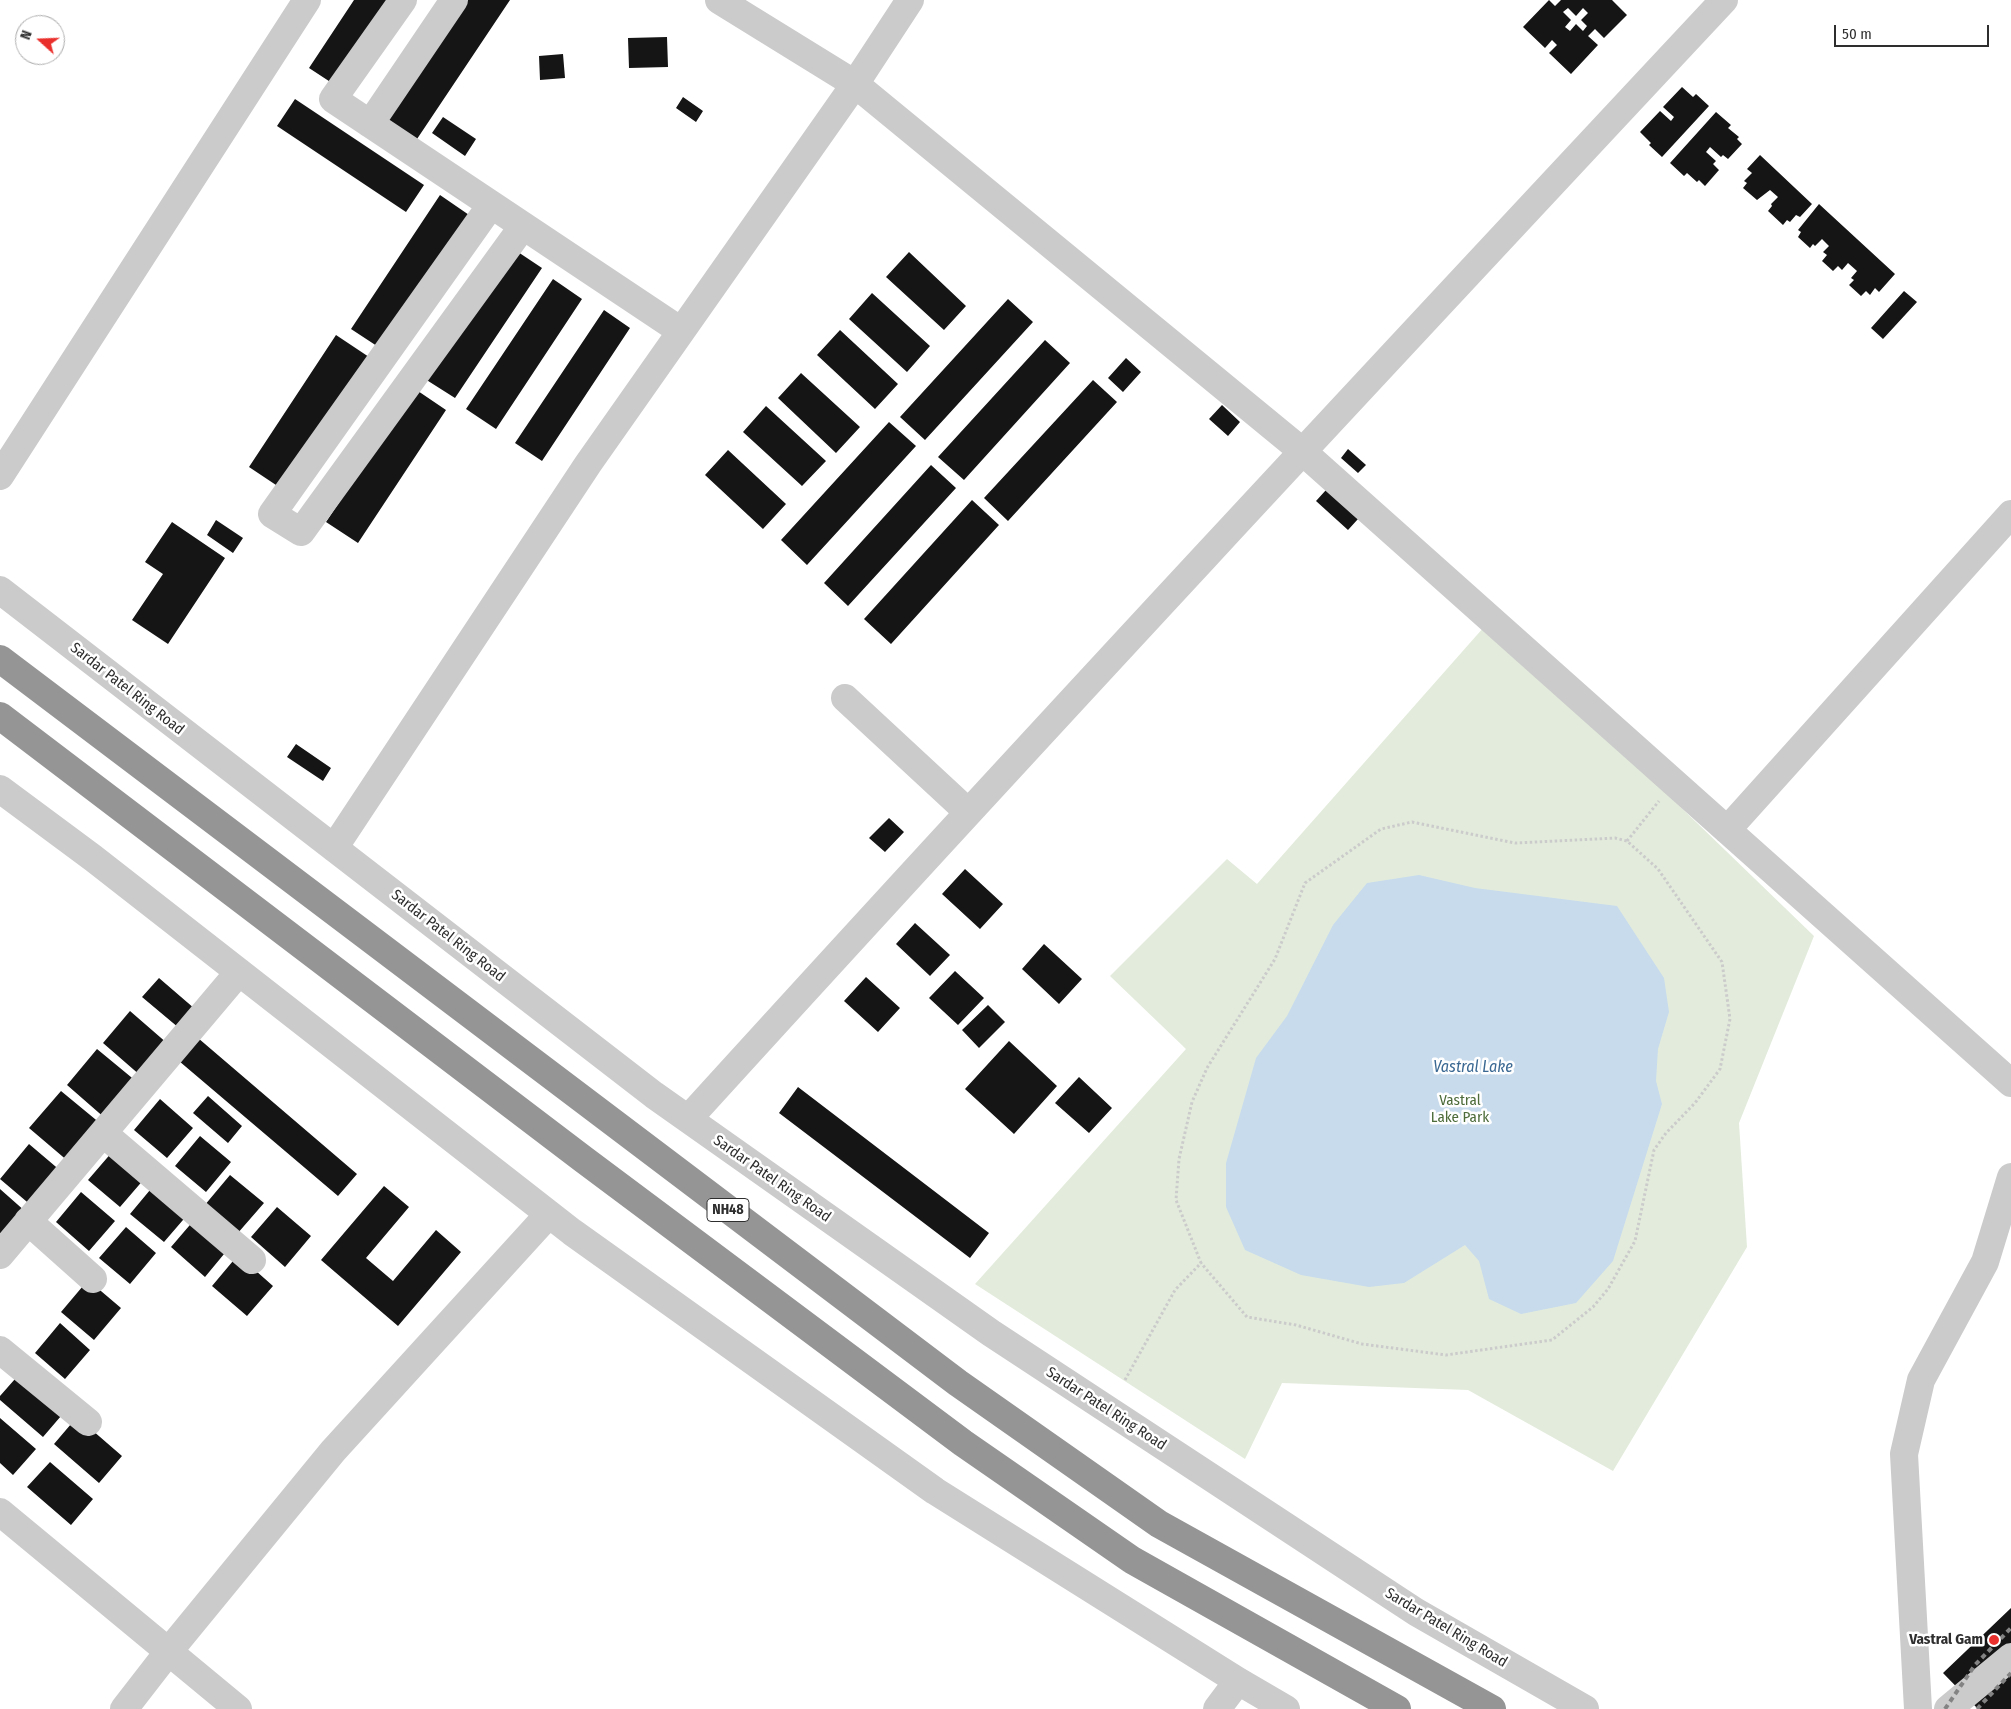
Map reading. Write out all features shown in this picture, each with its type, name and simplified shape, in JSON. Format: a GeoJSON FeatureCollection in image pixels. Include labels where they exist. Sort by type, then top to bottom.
{"type":"FeatureCollection","features":[{"type":"Feature","properties":{"kind":"highway","name":"NH48"},"geometry":{"type":"LineString","coordinates":[[0,658],[958,1383],[1159,1524],[1492,1709]]}},
{"type":"Feature","properties":{"kind":"highway"},"geometry":{"type":"LineString","coordinates":[[0,716],[575,1153],[963,1443],[1132,1560],[1397,1709]]}},
{"type":"Feature","properties":{"kind":"street"},"geometry":{"type":"LineString","coordinates":[[0,476],[307,0]]}},
{"type":"Feature","properties":{"kind":"street"},"geometry":{"type":"LineString","coordinates":[[403,0],[333,99],[681,331]]}},
{"type":"Feature","properties":{"kind":"street"},"geometry":{"type":"LineString","coordinates":[[370,124],[454,0]]}},
{"type":"Feature","properties":{"kind":"street"},"geometry":{"type":"LineString","coordinates":[[719,0],[855,84],[1302,451],[2011,1083]]}},
{"type":"Feature","properties":{"kind":"street"},"geometry":{"type":"LineString","coordinates":[[334,848],[588,464],[855,84],[910,0]]}},
{"type":"Feature","properties":{"kind":"street"},"geometry":{"type":"LineString","coordinates":[[688,1119],[968,812],[1302,451],[1724,0]]}},
{"type":"Feature","properties":{"kind":"street"},"geometry":{"type":"LineString","coordinates":[[491,204],[272,514],[301,532],[523,226]]}},
{"type":"Feature","properties":{"kind":"street"},"geometry":{"type":"LineString","coordinates":[[1726,830],[2011,514]]}},
{"type":"Feature","properties":{"kind":"street","name":"Sardar Patel Ring Road"},"geometry":{"type":"LineString","coordinates":[[0,590],[646,1089],[991,1334],[1416,1612],[1585,1709]]}},
{"type":"Feature","properties":{"kind":"street"},"geometry":{"type":"LineString","coordinates":[[845,698],[968,812]]}},
{"type":"Feature","properties":{"kind":"street"},"geometry":{"type":"LineString","coordinates":[[0,789],[93,858],[549,1214],[935,1491],[1238,1681],[1286,1709]]}},
{"type":"Feature","properties":{"kind":"street"},"geometry":{"type":"LineString","coordinates":[[0,1255],[239,972]]}},
{"type":"Feature","properties":{"kind":"street"},"geometry":{"type":"LineString","coordinates":[[103,1133],[252,1260]]}},
{"type":"Feature","properties":{"kind":"street"},"geometry":{"type":"LineString","coordinates":[[1918,1709],[1904,1454],[1921,1380],[1985,1262],[2011,1177]]}},
{"type":"Feature","properties":{"kind":"street"},"geometry":{"type":"LineString","coordinates":[[124,1709],[169,1651],[333,1452],[549,1214]]}},
{"type":"Feature","properties":{"kind":"street"},"geometry":{"type":"LineString","coordinates":[[28,1221],[93,1279]]}},
{"type":"Feature","properties":{"kind":"street"},"geometry":{"type":"LineString","coordinates":[[0,1350],[88,1422]]}},
{"type":"Feature","properties":{"kind":"street"},"geometry":{"type":"LineString","coordinates":[[0,1512],[238,1709]]}},
{"type":"Feature","properties":{"kind":"street"},"geometry":{"type":"LineString","coordinates":[[1948,1709],[2011,1658]]}},
{"type":"Feature","properties":{"kind":"street"},"geometry":{"type":"LineString","coordinates":[[1217,1709],[1238,1681]]}},
{"type":"Feature","properties":{"kind":"path"},"geometry":{"type":"LineString","coordinates":[[1627,841],[1660,800]]}},
{"type":"Feature","properties":{"kind":"path"},"geometry":{"type":"LineString","coordinates":[[1412,822],[1515,843],[1615,838],[1627,841],[1658,869],[1722,962],[1730,1019],[1720,1068],[1695,1103],[1666,1133],[1654,1150],[1635,1242],[1608,1289],[1593,1307],[1552,1340],[1446,1355],[1362,1344],[1296,1326],[1247,1317],[1201,1263],[1176,1200],[1179,1159],[1192,1102],[1207,1068],[1275,959],[1304,883],[1381,829],[1412,822]]}},
{"type":"Feature","properties":{"kind":"path"},"geometry":{"type":"LineString","coordinates":[[1125,1380],[1175,1290],[1201,1263]]}},
{"type":"Feature","properties":{"kind":"green space","name":"Vastral Lake Park"},"geometry":{"type":"Polygon","coordinates":[[[1484,627],[1666,793],[1814,936],[1739,1123],[1747,1247],[1613,1471],[1468,1390],[1282,1383],[1245,1459],[975,1284],[1186,1049],[1110,976],[1227,859],[1257,884],[1484,627]]]}},
{"type":"Feature","properties":{"kind":"water","name":"Vastral Lake"},"geometry":{"type":"Polygon","coordinates":[[[1419,875],[1475,888],[1617,906],[1664,978],[1669,1012],[1658,1049],[1656,1081],[1662,1104],[1613,1261],[1576,1303],[1521,1314],[1489,1299],[1479,1261],[1465,1245],[1404,1283],[1369,1287],[1301,1275],[1245,1250],[1226,1207],[1226,1163],[1256,1058],[1287,1016],[1333,925],[1367,883],[1419,875]]]}},
{"type":"Feature","properties":{"kind":"building"},"geometry":{"type":"Polygon","coordinates":[[[354,0],[396,0],[338,87],[309,68],[354,0]]]}},
{"type":"Feature","properties":{"kind":"building"},"geometry":{"type":"Polygon","coordinates":[[[465,0],[510,0],[417,139],[386,119],[465,0]]]}},
{"type":"Feature","properties":{"kind":"building"},"geometry":{"type":"Polygon","coordinates":[[[1549,0],[1555,6],[1561,0],[1612,0],[1627,15],[1604,38],[1595,29],[1588,36],[1598,45],[1571,74],[1549,53],[1557,45],[1552,40],[1545,48],[1523,27],[1549,0]],[[1568,8],[1563,12],[1571,20],[1565,27],[1570,31],[1576,24],[1583,31],[1587,26],[1581,20],[1588,13],[1583,8],[1576,16],[1568,8]]]}},
{"type":"Feature","properties":{"kind":"building"},"geometry":{"type":"Polygon","coordinates":[[[667,37],[668,67],[629,68],[628,38],[667,37]]]}},
{"type":"Feature","properties":{"kind":"building"},"geometry":{"type":"Polygon","coordinates":[[[563,54],[565,78],[540,80],[539,56],[563,54]]]}},
{"type":"Feature","properties":{"kind":"building"},"geometry":{"type":"Polygon","coordinates":[[[1682,87],[1693,97],[1696,94],[1709,106],[1662,157],[1649,145],[1651,143],[1640,132],[1660,111],[1671,121],[1674,117],[1663,107],[1682,87]]]}},
{"type":"Feature","properties":{"kind":"building"},"geometry":{"type":"Polygon","coordinates":[[[683,97],[703,111],[696,122],[676,108],[683,97]]]}},
{"type":"Feature","properties":{"kind":"building"},"geometry":{"type":"Polygon","coordinates":[[[295,99],[424,185],[406,212],[277,126],[295,99]]]}},
{"type":"Feature","properties":{"kind":"building"},"geometry":{"type":"Polygon","coordinates":[[[1716,112],[1731,125],[1728,128],[1739,137],[1737,139],[1742,144],[1728,159],[1723,155],[1721,157],[1710,147],[1706,152],[1716,161],[1713,164],[1719,170],[1705,186],[1687,173],[1684,176],[1670,163],[1716,112]]]}},
{"type":"Feature","properties":{"kind":"building"},"geometry":{"type":"Polygon","coordinates":[[[443,117],[476,139],[465,156],[432,133],[443,117]]]}},
{"type":"Feature","properties":{"kind":"building"},"geometry":{"type":"Polygon","coordinates":[[[1760,155],[1812,204],[1800,217],[1796,215],[1790,222],[1787,220],[1783,225],[1768,211],[1772,206],[1771,204],[1778,197],[1770,190],[1757,200],[1743,188],[1747,183],[1744,181],[1752,173],[1747,169],[1760,155]]]}},
{"type":"Feature","properties":{"kind":"building"},"geometry":{"type":"Polygon","coordinates":[[[440,195],[472,217],[383,350],[351,329],[440,195]]]}},
{"type":"Feature","properties":{"kind":"building"},"geometry":{"type":"Polygon","coordinates":[[[1819,204],[1895,274],[1879,292],[1875,288],[1870,295],[1866,291],[1861,296],[1849,285],[1854,280],[1851,278],[1857,271],[1848,263],[1842,270],[1838,266],[1833,271],[1822,261],[1827,255],[1823,252],[1829,246],[1822,239],[1810,248],[1798,237],[1801,232],[1798,230],[1819,204]]]}},
{"type":"Feature","properties":{"kind":"building"},"geometry":{"type":"Polygon","coordinates":[[[512,248],[542,268],[455,398],[425,379],[512,248]]]}},
{"type":"Feature","properties":{"kind":"building"},"geometry":{"type":"Polygon","coordinates":[[[909,252],[966,306],[944,330],[886,277],[909,252]]]}},
{"type":"Feature","properties":{"kind":"building"},"geometry":{"type":"Polygon","coordinates":[[[553,279],[582,299],[496,429],[466,409],[553,279]]]}},
{"type":"Feature","properties":{"kind":"building"},"geometry":{"type":"Polygon","coordinates":[[[1904,291],[1917,302],[1883,339],[1871,328],[1904,291]]]}},
{"type":"Feature","properties":{"kind":"building"},"geometry":{"type":"Polygon","coordinates":[[[872,293],[930,346],[907,372],[849,319],[872,293]]]}},
{"type":"Feature","properties":{"kind":"building"},"geometry":{"type":"Polygon","coordinates":[[[1008,299],[1033,322],[925,440],[900,417],[1008,299]]]}},
{"type":"Feature","properties":{"kind":"building"},"geometry":{"type":"Polygon","coordinates":[[[604,310],[630,328],[542,461],[515,443],[604,310]]]}},
{"type":"Feature","properties":{"kind":"building"},"geometry":{"type":"Polygon","coordinates":[[[840,330],[898,384],[875,409],[817,355],[840,330]]]}},
{"type":"Feature","properties":{"kind":"building"},"geometry":{"type":"Polygon","coordinates":[[[336,335],[369,357],[282,489],[249,467],[336,335]]]}},
{"type":"Feature","properties":{"kind":"building"},"geometry":{"type":"Polygon","coordinates":[[[1045,340],[1070,363],[964,480],[938,457],[1045,340]]]}},
{"type":"Feature","properties":{"kind":"building"},"geometry":{"type":"Polygon","coordinates":[[[1126,358],[1141,372],[1123,392],[1108,378],[1126,358]]]}},
{"type":"Feature","properties":{"kind":"building"},"geometry":{"type":"Polygon","coordinates":[[[801,373],[860,427],[836,453],[778,398],[801,373]]]}},
{"type":"Feature","properties":{"kind":"building"},"geometry":{"type":"Polygon","coordinates":[[[1093,380],[1117,402],[1008,521],[984,498],[1093,380]]]}},
{"type":"Feature","properties":{"kind":"building"},"geometry":{"type":"Polygon","coordinates":[[[415,389],[446,410],[358,543],[326,522],[415,389]]]}},
{"type":"Feature","properties":{"kind":"building"},"geometry":{"type":"Polygon","coordinates":[[[1222,405],[1240,422],[1228,436],[1209,419],[1222,405]]]}},
{"type":"Feature","properties":{"kind":"building"},"geometry":{"type":"Polygon","coordinates":[[[766,406],[826,461],[802,486],[743,432],[766,406]]]}},
{"type":"Feature","properties":{"kind":"building"},"geometry":{"type":"Polygon","coordinates":[[[889,422],[916,446],[807,565],[781,540],[889,422]]]}},
{"type":"Feature","properties":{"kind":"building"},"geometry":{"type":"Polygon","coordinates":[[[1348,449],[1366,465],[1358,473],[1341,458],[1348,449]]]}},
{"type":"Feature","properties":{"kind":"building"},"geometry":{"type":"Polygon","coordinates":[[[728,450],[786,504],[763,529],[705,475],[728,450]]]}},
{"type":"Feature","properties":{"kind":"building"},"geometry":{"type":"Polygon","coordinates":[[[931,465],[956,488],[848,606],[824,583],[931,465]]]}},
{"type":"Feature","properties":{"kind":"building"},"geometry":{"type":"Polygon","coordinates":[[[1326,490],[1358,519],[1348,530],[1316,501],[1326,490]]]}},
{"type":"Feature","properties":{"kind":"building"},"geometry":{"type":"Polygon","coordinates":[[[972,500],[999,525],[891,644],[864,619],[972,500]]]}},
{"type":"Feature","properties":{"kind":"building"},"geometry":{"type":"Polygon","coordinates":[[[216,520],[243,538],[233,553],[207,535],[216,520]]]}},
{"type":"Feature","properties":{"kind":"building"},"geometry":{"type":"Polygon","coordinates":[[[172,522],[225,558],[168,644],[132,620],[163,574],[145,562],[172,522]]]}},
{"type":"Feature","properties":{"kind":"building"},"geometry":{"type":"Polygon","coordinates":[[[296,744],[331,768],[323,781],[287,757],[296,744]]]}},
{"type":"Feature","properties":{"kind":"building"},"geometry":{"type":"Polygon","coordinates":[[[889,818],[904,832],[885,852],[869,838],[889,818]]]}},
{"type":"Feature","properties":{"kind":"building"},"geometry":{"type":"Polygon","coordinates":[[[965,869],[1003,904],[980,929],[942,894],[965,869]]]}},
{"type":"Feature","properties":{"kind":"building"},"geometry":{"type":"Polygon","coordinates":[[[915,923],[950,955],[930,976],[896,944],[915,923]]]}},
{"type":"Feature","properties":{"kind":"building"},"geometry":{"type":"Polygon","coordinates":[[[1044,944],[1082,979],[1059,1004],[1022,969],[1044,944]]]}},
{"type":"Feature","properties":{"kind":"building"},"geometry":{"type":"Polygon","coordinates":[[[955,971],[984,998],[958,1025],[929,998],[955,971]]]}},
{"type":"Feature","properties":{"kind":"building"},"geometry":{"type":"Polygon","coordinates":[[[866,977],[900,1008],[878,1032],[844,1001],[866,977]]]}},
{"type":"Feature","properties":{"kind":"building"},"geometry":{"type":"Polygon","coordinates":[[[159,978],[195,1009],[179,1028],[142,997],[159,978]]]}},
{"type":"Feature","properties":{"kind":"building"},"geometry":{"type":"Polygon","coordinates":[[[988,1005],[1005,1022],[979,1048],[962,1030],[988,1005]]]}},
{"type":"Feature","properties":{"kind":"building"},"geometry":{"type":"Polygon","coordinates":[[[130,1011],[168,1044],[141,1076],[103,1043],[130,1011]]]}},
{"type":"Feature","properties":{"kind":"building"},"geometry":{"type":"Polygon","coordinates":[[[198,1038],[357,1174],[338,1196],[179,1061],[198,1038]]]}},
{"type":"Feature","properties":{"kind":"building"},"geometry":{"type":"Polygon","coordinates":[[[1009,1041],[1057,1086],[1014,1134],[965,1089],[1009,1041]]]}},
{"type":"Feature","properties":{"kind":"building"},"geometry":{"type":"Polygon","coordinates":[[[97,1049],[137,1082],[106,1119],[67,1085],[97,1049]]]}},
{"type":"Feature","properties":{"kind":"building"},"geometry":{"type":"Polygon","coordinates":[[[1079,1077],[1112,1108],[1089,1133],[1055,1103],[1079,1077]]]}},
{"type":"Feature","properties":{"kind":"building"},"geometry":{"type":"Polygon","coordinates":[[[798,1087],[989,1233],[970,1258],[779,1113],[798,1087]]]}},
{"type":"Feature","properties":{"kind":"building"},"geometry":{"type":"Polygon","coordinates":[[[61,1091],[101,1124],[69,1162],[29,1128],[61,1091]]]}},
{"type":"Feature","properties":{"kind":"building"},"geometry":{"type":"Polygon","coordinates":[[[208,1096],[242,1126],[228,1143],[193,1113],[208,1096]]]}},
{"type":"Feature","properties":{"kind":"building"},"geometry":{"type":"Polygon","coordinates":[[[160,1099],[193,1128],[167,1158],[134,1130],[160,1099]]]}},
{"type":"Feature","properties":{"kind":"building"},"geometry":{"type":"Polygon","coordinates":[[[200,1136],[231,1162],[206,1192],[175,1166],[200,1136]]]}},
{"type":"Feature","properties":{"kind":"building"},"geometry":{"type":"Polygon","coordinates":[[[29,1144],[62,1172],[33,1207],[0,1179],[29,1144]]]}},
{"type":"Feature","properties":{"kind":"building"},"geometry":{"type":"Polygon","coordinates":[[[113,1151],[145,1178],[120,1207],[88,1180],[113,1151]]]}},
{"type":"Feature","properties":{"kind":"building"},"geometry":{"type":"Polygon","coordinates":[[[230,1175],[264,1203],[237,1234],[204,1206],[230,1175]]]}},
{"type":"Feature","properties":{"kind":"building"},"geometry":{"type":"Polygon","coordinates":[[[155,1184],[189,1213],[164,1242],[130,1214],[155,1184]]]}},
{"type":"Feature","properties":{"kind":"building"},"geometry":{"type":"Polygon","coordinates":[[[384,1186],[409,1207],[366,1258],[393,1281],[436,1230],[461,1252],[398,1326],[321,1260],[384,1186]]]}},
{"type":"Feature","properties":{"kind":"building"},"geometry":{"type":"Polygon","coordinates":[[[0,1189],[26,1212],[0,1242],[0,1189]]]}},
{"type":"Feature","properties":{"kind":"building"},"geometry":{"type":"Polygon","coordinates":[[[81,1192],[115,1221],[89,1251],[56,1222],[81,1192]]]}},
{"type":"Feature","properties":{"kind":"building"},"geometry":{"type":"Polygon","coordinates":[[[277,1207],[311,1236],[285,1267],[251,1237],[277,1207]]]}},
{"type":"Feature","properties":{"kind":"building"},"geometry":{"type":"Polygon","coordinates":[[[195,1219],[229,1248],[205,1277],[171,1247],[195,1219]]]}},
{"type":"Feature","properties":{"kind":"building"},"geometry":{"type":"Polygon","coordinates":[[[126,1227],[156,1253],[130,1284],[99,1258],[126,1227]]]}},
{"type":"Feature","properties":{"kind":"building"},"geometry":{"type":"Polygon","coordinates":[[[238,1255],[273,1286],[247,1316],[212,1286],[238,1255]]]}},
{"type":"Feature","properties":{"kind":"building"},"geometry":{"type":"Polygon","coordinates":[[[88,1280],[121,1308],[94,1340],[61,1312],[88,1280]]]}},
{"type":"Feature","properties":{"kind":"building"},"geometry":{"type":"Polygon","coordinates":[[[60,1323],[90,1350],[65,1379],[35,1353],[60,1323]]]}},
{"type":"Feature","properties":{"kind":"building"},"geometry":{"type":"Polygon","coordinates":[[[22,1371],[67,1409],[43,1437],[0,1400],[0,1396],[22,1371]]]}},
{"type":"Feature","properties":{"kind":"building"},"geometry":{"type":"Polygon","coordinates":[[[77,1417],[122,1456],[99,1483],[54,1444],[77,1417]]]}},
{"type":"Feature","properties":{"kind":"building"},"geometry":{"type":"Polygon","coordinates":[[[0,1418],[36,1449],[13,1475],[0,1463],[0,1418]]]}},
{"type":"Feature","properties":{"kind":"building"},"geometry":{"type":"Polygon","coordinates":[[[50,1462],[93,1499],[71,1525],[27,1487],[50,1462]]]}},
{"type":"Feature","properties":{"kind":"building","name":"Vastral Gam"},"geometry":{"type":"Polygon","coordinates":[[[2011,1608],[2011,1709],[1978,1709],[1943,1673],[2011,1608]]]}},
{"type":"Feature","properties":{"kind":"railway"},"geometry":{"type":"LineString","coordinates":[[1945,1709],[1975,1665],[2011,1628]]}},
{"type":"Feature","properties":{"kind":"railway"},"geometry":{"type":"LineString","coordinates":[[1977,1709],[2011,1673]]}},
{"type":"Feature","properties":{"kind":"place","name":"Vastral Gam"},"geometry":{"type":"Point","coordinates":[1994,1640]}}]}
